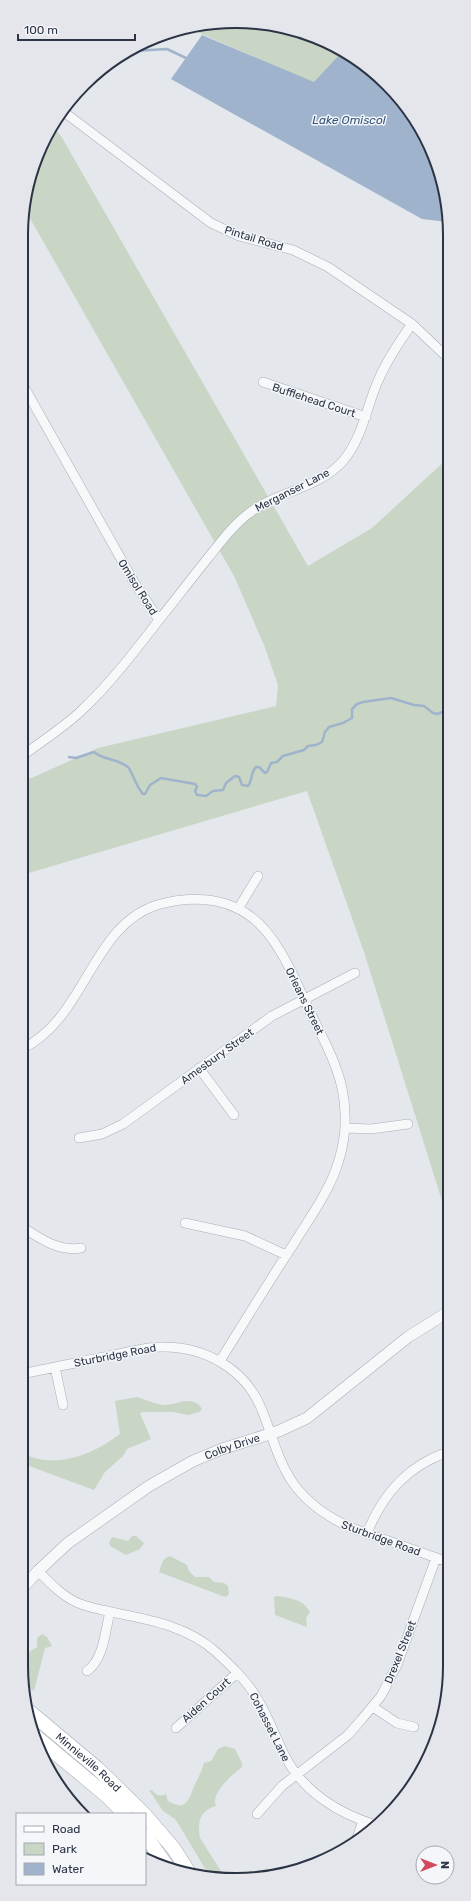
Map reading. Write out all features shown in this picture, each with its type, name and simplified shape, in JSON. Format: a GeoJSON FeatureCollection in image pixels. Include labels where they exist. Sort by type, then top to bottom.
{"type":"FeatureCollection","features":[{"type":"Feature","properties":{"kind":"main road","name":"Minnieville Road"},"geometry":{"type":"LineString","coordinates":[[34,1716],[98,1769],[142,1813]]}},
{"type":"Feature","properties":{"kind":"main road","name":"Minnieville Road"},"geometry":{"type":"LineString","coordinates":[[43,1743],[106,1795],[124,1813]]}},
{"type":"Feature","properties":{"kind":"main road","name":"Minnieville Road"},"geometry":{"type":"LineString","coordinates":[[146,1817],[170,1844],[185,1867]]}},
{"type":"Feature","properties":{"kind":"main road"},"geometry":{"type":"LineString","coordinates":[[146,1836],[163,1860]]}},
{"type":"Feature","properties":{"kind":"street","name":"Pintail Road"},"geometry":{"type":"LineString","coordinates":[[67,114],[211,223],[239,236],[282,247],[311,258],[334,271],[412,324],[443,353]]}},
{"type":"Feature","properties":{"kind":"street","name":"Merganser Lane"},"geometry":{"type":"LineString","coordinates":[[159,620],[224,537],[248,514],[268,501],[322,477],[342,462],[356,442],[387,361],[412,324]]}},
{"type":"Feature","properties":{"kind":"street","name":"Bufflehead Court"},"geometry":{"type":"LineString","coordinates":[[263,382],[366,417]]}},
{"type":"Feature","properties":{"kind":"street","name":"Omisol Road"},"geometry":{"type":"LineString","coordinates":[[28,394],[134,582],[159,620],[114,678],[94,699],[61,728],[28,752]]}},
{"type":"Feature","properties":{"kind":"street"},"geometry":{"type":"LineString","coordinates":[[238,909],[258,876]]}},
{"type":"Feature","properties":{"kind":"street","name":"Orleans Street"},"geometry":{"type":"LineString","coordinates":[[28,1046],[58,1022],[106,947],[121,928],[131,919],[154,906],[184,900],[215,901],[238,909],[249,915],[267,932],[290,969],[337,1071],[345,1106],[345,1128],[342,1150],[334,1174],[220,1361]]}},
{"type":"Feature","properties":{"kind":"street","name":"Amesbury Street"},"geometry":{"type":"LineString","coordinates":[[79,1138],[102,1134],[123,1124],[272,1016],[355,973]]}},
{"type":"Feature","properties":{"kind":"street"},"geometry":{"type":"LineString","coordinates":[[199,1068],[234,1115]]}},
{"type":"Feature","properties":{"kind":"street"},"geometry":{"type":"LineString","coordinates":[[345,1128],[371,1129],[408,1124]]}},
{"type":"Feature","properties":{"kind":"street"},"geometry":{"type":"LineString","coordinates":[[185,1224],[245,1236],[286,1255]]}},
{"type":"Feature","properties":{"kind":"street"},"geometry":{"type":"LineString","coordinates":[[28,1230],[57,1247],[65,1249],[81,1248]]}},
{"type":"Feature","properties":{"kind":"street","name":"Colby Drive"},"geometry":{"type":"LineString","coordinates":[[28,1582],[68,1543],[87,1528],[172,1472],[205,1456],[270,1434],[307,1418],[408,1338],[443,1315]]}},
{"type":"Feature","properties":{"kind":"street","name":"Sturbridge Road"},"geometry":{"type":"LineString","coordinates":[[28,1373],[163,1346],[202,1352],[220,1361],[233,1370],[250,1389],[260,1407],[287,1474],[305,1497],[317,1508],[338,1522],[443,1560]]}},
{"type":"Feature","properties":{"kind":"street"},"geometry":{"type":"LineString","coordinates":[[55,1367],[63,1405]]}},
{"type":"Feature","properties":{"kind":"street"},"geometry":{"type":"LineString","coordinates":[[367,1533],[383,1501],[404,1476],[426,1461],[443,1454]]}},
{"type":"Feature","properties":{"kind":"street","name":"Drexel Street"},"geometry":{"type":"LineString","coordinates":[[257,1814],[276,1792],[348,1735],[373,1707],[390,1680],[397,1665],[436,1558]]}},
{"type":"Feature","properties":{"kind":"street","name":"Cohasset Lane"},"geometry":{"type":"LineString","coordinates":[[38,1571],[57,1589],[72,1600],[84,1605],[149,1620],[186,1632],[208,1645],[237,1673],[258,1699],[285,1756],[307,1786],[325,1802],[370,1823]]}},
{"type":"Feature","properties":{"kind":"street"},"geometry":{"type":"LineString","coordinates":[[87,1671],[96,1662],[99,1656],[110,1612]]}},
{"type":"Feature","properties":{"kind":"street","name":"Alden Court"},"geometry":{"type":"LineString","coordinates":[[176,1728],[237,1673]]}},
{"type":"Feature","properties":{"kind":"street"},"geometry":{"type":"LineString","coordinates":[[373,1707],[397,1723],[414,1728]]}},
{"type":"Feature","properties":{"kind":"street"},"geometry":{"type":"LineString","coordinates":[[359,1832],[363,1821]]}},
{"type":"Feature","properties":{"kind":"green space"},"geometry":{"type":"Polygon","coordinates":[[[222,28],[249,28],[276,32],[302,39],[327,49],[339,56],[314,83],[197,32],[222,28]]]}},
{"type":"Feature","properties":{"kind":"green space"},"geometry":{"type":"Polygon","coordinates":[[[57,131],[308,566],[372,528],[443,463],[443,1204],[364,952],[307,791],[28,873],[28,779],[98,748],[276,706],[278,685],[264,645],[234,576],[29,216],[32,195],[39,169],[49,144],[57,131]]]}},
{"type":"Feature","properties":{"kind":"green space"},"geometry":{"type":"Polygon","coordinates":[[[137,1397],[154,1403],[169,1405],[189,1401],[194,1402],[202,1409],[199,1412],[188,1415],[173,1412],[140,1413],[151,1439],[127,1449],[123,1456],[105,1472],[94,1490],[28,1466],[28,1456],[33,1458],[46,1460],[72,1458],[98,1448],[120,1434],[115,1401],[137,1397]]]}},
{"type":"Feature","properties":{"kind":"green space"},"geometry":{"type":"Polygon","coordinates":[[[132,1536],[136,1536],[144,1543],[140,1549],[126,1555],[110,1546],[109,1542],[112,1537],[128,1541],[132,1536]]]}},
{"type":"Feature","properties":{"kind":"green space"},"geometry":{"type":"Polygon","coordinates":[[[170,1556],[187,1565],[189,1571],[195,1577],[209,1577],[214,1582],[224,1583],[228,1586],[229,1595],[225,1597],[159,1572],[164,1560],[170,1556]]]}},
{"type":"Feature","properties":{"kind":"green space"},"geometry":{"type":"Polygon","coordinates":[[[277,1596],[296,1600],[304,1604],[310,1612],[306,1618],[307,1627],[275,1615],[274,1597],[277,1596]]]}},
{"type":"Feature","properties":{"kind":"green space"},"geometry":{"type":"Polygon","coordinates":[[[42,1634],[47,1637],[52,1646],[45,1648],[34,1691],[29,1687],[28,1653],[37,1647],[37,1638],[42,1634]]]}},
{"type":"Feature","properties":{"kind":"green space"},"geometry":{"type":"Polygon","coordinates":[[[225,1746],[235,1749],[242,1763],[242,1767],[223,1784],[216,1795],[216,1806],[206,1810],[201,1818],[199,1827],[200,1838],[222,1873],[206,1871],[175,1819],[163,1811],[149,1790],[152,1790],[158,1795],[166,1794],[168,1801],[174,1804],[183,1805],[189,1799],[204,1763],[211,1761],[218,1749],[225,1746]]]}},
{"type":"Feature","properties":{"kind":"water","name":"Lake Omiscol"},"geometry":{"type":"Polygon","coordinates":[[[202,35],[314,82],[339,56],[372,79],[392,99],[408,120],[422,144],[432,169],[439,195],[443,221],[422,219],[171,79],[202,35]]]}},
{"type":"Feature","properties":{"kind":"waterway"},"geometry":{"type":"LineString","coordinates":[[141,51],[167,49],[186,58]]}},
{"type":"Feature","properties":{"kind":"waterway"},"geometry":{"type":"LineString","coordinates":[[69,757],[76,758],[94,752],[102,757],[120,762],[129,768],[143,794],[145,794],[150,785],[161,778],[195,784],[197,787],[195,791],[197,795],[206,796],[213,791],[223,790],[226,783],[235,776],[239,777],[242,785],[248,786],[256,767],[259,767],[265,773],[267,772],[271,763],[277,762],[283,756],[304,750],[308,746],[316,745],[322,742],[325,732],[329,727],[343,723],[352,718],[352,709],[357,704],[391,698],[414,705],[424,706],[433,713],[437,714],[443,712]]}}]}
